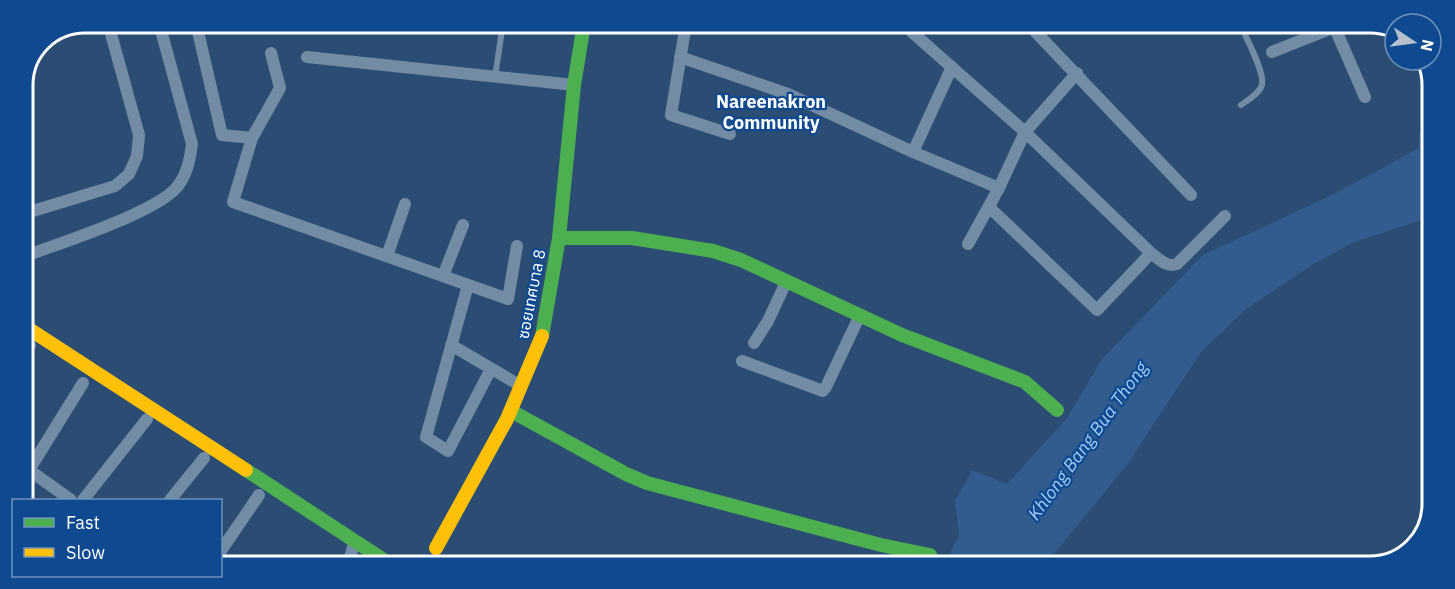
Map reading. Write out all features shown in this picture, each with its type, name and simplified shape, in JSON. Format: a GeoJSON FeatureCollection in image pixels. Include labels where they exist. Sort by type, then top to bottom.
{"type":"FeatureCollection","features":[{"type":"Feature","properties":{"kind":"street"},"geometry":{"type":"LineString","coordinates":[[33,211],[115,186],[129,174],[137,156],[139,135],[111,33]]}},
{"type":"Feature","properties":{"kind":"street"},"geometry":{"type":"LineString","coordinates":[[33,252],[143,211],[179,185],[189,163],[192,144],[162,33]]}},
{"type":"Feature","properties":{"kind":"street"},"geometry":{"type":"LineString","coordinates":[[198,33],[222,135],[252,138]]}},
{"type":"Feature","properties":{"kind":"street","name":"ซอยเทศบาล 8"},"geometry":{"type":"LineString","coordinates":[[436,548],[511,411],[542,339],[559,238],[574,85],[583,33]]}},
{"type":"Feature","properties":{"kind":"street"},"geometry":{"type":"LineString","coordinates":[[684,33],[671,115],[730,134]]}},
{"type":"Feature","properties":{"kind":"street"},"geometry":{"type":"LineString","coordinates":[[913,33],[1025,132],[1151,253],[1169,265],[1177,264],[1225,216]]}},
{"type":"Feature","properties":{"kind":"street"},"geometry":{"type":"LineString","coordinates":[[1037,33],[1191,195]]}},
{"type":"Feature","properties":{"kind":"street"},"geometry":{"type":"LineString","coordinates":[[1272,52],[1320,33]]}},
{"type":"Feature","properties":{"kind":"street"},"geometry":{"type":"LineString","coordinates":[[1338,33],[1365,98]]}},
{"type":"Feature","properties":{"kind":"street"},"geometry":{"type":"LineString","coordinates":[[271,53],[280,88],[252,138],[233,202],[508,299],[517,246]]}},
{"type":"Feature","properties":{"kind":"street"},"geometry":{"type":"LineString","coordinates":[[307,57],[574,85]]}},
{"type":"Feature","properties":{"kind":"street"},"geometry":{"type":"LineString","coordinates":[[680,57],[788,94],[913,152],[999,188]]}},
{"type":"Feature","properties":{"kind":"street"},"geometry":{"type":"LineString","coordinates":[[913,152],[952,67]]}},
{"type":"Feature","properties":{"kind":"street"},"geometry":{"type":"LineString","coordinates":[[968,244],[999,188],[1025,132],[1077,73]]}},
{"type":"Feature","properties":{"kind":"street"},"geometry":{"type":"LineString","coordinates":[[387,256],[405,204]]}},
{"type":"Feature","properties":{"kind":"street"},"geometry":{"type":"LineString","coordinates":[[989,207],[1096,310],[1151,253]]}},
{"type":"Feature","properties":{"kind":"street"},"geometry":{"type":"LineString","coordinates":[[443,276],[463,225]]}},
{"type":"Feature","properties":{"kind":"street"},"geometry":{"type":"LineString","coordinates":[[559,238],[632,238],[702,249],[741,260],[902,335],[1025,382],[1057,410]]}},
{"type":"Feature","properties":{"kind":"street"},"geometry":{"type":"LineString","coordinates":[[754,343],[768,321],[786,282]]}},
{"type":"Feature","properties":{"kind":"street"},"geometry":{"type":"LineString","coordinates":[[468,285],[426,438],[448,451],[491,369]]}},
{"type":"Feature","properties":{"kind":"street"},"geometry":{"type":"LineString","coordinates":[[741,361],[823,391],[860,315]]}},
{"type":"Feature","properties":{"kind":"street"},"geometry":{"type":"LineString","coordinates":[[33,332],[375,556]]}},
{"type":"Feature","properties":{"kind":"street"},"geometry":{"type":"LineString","coordinates":[[451,345],[521,386]]}},
{"type":"Feature","properties":{"kind":"street"},"geometry":{"type":"LineString","coordinates":[[33,459],[83,384]]}},
{"type":"Feature","properties":{"kind":"street"},"geometry":{"type":"LineString","coordinates":[[511,411],[626,474],[647,483],[881,546],[930,555]]}},
{"type":"Feature","properties":{"kind":"street"},"geometry":{"type":"LineString","coordinates":[[85,499],[147,419]]}},
{"type":"Feature","properties":{"kind":"street"},"geometry":{"type":"LineString","coordinates":[[173,499],[204,458]]}},
{"type":"Feature","properties":{"kind":"street"},"geometry":{"type":"LineString","coordinates":[[33,474],[68,499]]}},
{"type":"Feature","properties":{"kind":"street"},"geometry":{"type":"LineString","coordinates":[[222,549],[259,495]]}},
{"type":"Feature","properties":{"kind":"street"},"geometry":{"type":"LineString","coordinates":[[350,556],[355,541]]}},
{"type":"Feature","properties":{"kind":"lane"},"geometry":{"type":"LineString","coordinates":[[495,77],[502,33]]}},
{"type":"Feature","properties":{"kind":"lane"},"geometry":{"type":"LineString","coordinates":[[1241,105],[1255,95],[1262,85],[1262,73],[1244,33]]}},
{"type":"Feature","properties":{"kind":"water","name":"Khlong Bang Bua Thong"},"geometry":{"type":"Polygon","coordinates":[[[1422,132],[1422,220],[1352,243],[1312,265],[1245,310],[1201,352],[1127,465],[1052,556],[948,556],[959,535],[955,501],[972,470],[1007,484],[1067,418],[1102,359],[1203,255],[1336,193],[1419,148],[1419,133],[1422,132]]]}},
{"type":"Feature","properties":{"kind":"traffic: fast"},"geometry":{"type":"LineString","coordinates":[[542,336],[559,238],[574,85],[583,33]]}},
{"type":"Feature","properties":{"kind":"traffic: fast"},"geometry":{"type":"LineString","coordinates":[[559,238],[632,238],[713,251],[741,260],[902,335],[1025,382],[1057,410]]}},
{"type":"Feature","properties":{"kind":"traffic: fast"},"geometry":{"type":"LineString","coordinates":[[511,411],[626,474],[647,483],[881,545],[930,555]]}},
{"type":"Feature","properties":{"kind":"traffic: fast"},"geometry":{"type":"LineString","coordinates":[[246,470],[378,556]]}},
{"type":"Feature","properties":{"kind":"traffic: slow"},"geometry":{"type":"LineString","coordinates":[[33,332],[246,470]]}},
{"type":"Feature","properties":{"kind":"traffic: slow"},"geometry":{"type":"LineString","coordinates":[[436,548],[507,419],[542,336]]}},
{"type":"Feature","properties":{"kind":"district","name":"Nareenakron Community"},"geometry":{"type":"Point","coordinates":[771,112]}}]}
